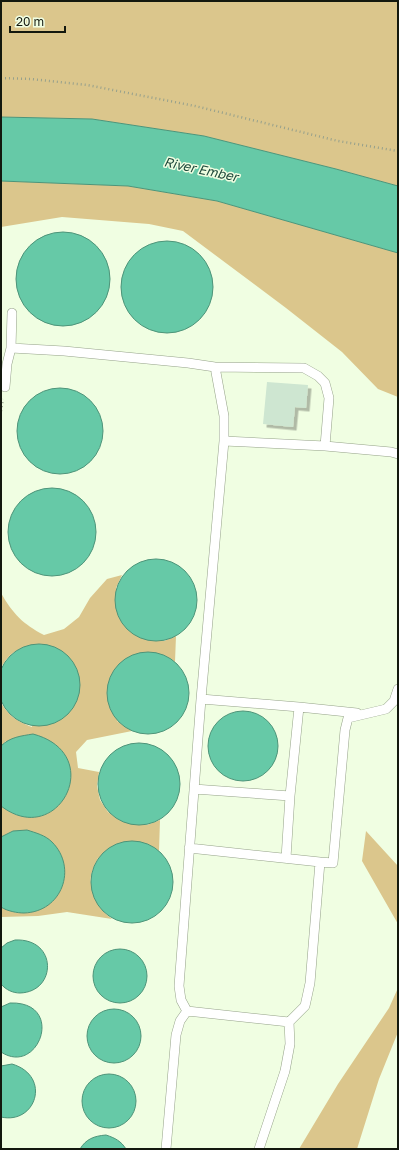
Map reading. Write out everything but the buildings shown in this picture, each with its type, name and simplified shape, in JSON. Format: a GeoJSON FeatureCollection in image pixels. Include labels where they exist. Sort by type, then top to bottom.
{"type":"FeatureCollection","features":[{"type":"Feature","properties":{"kind":"lane"},"geometry":{"type":"LineString","coordinates":[[5,387],[7,364],[11,348],[12,313]]}},
{"type":"Feature","properties":{"kind":"lane"},"geometry":{"type":"LineString","coordinates":[[11,348],[64,351],[215,367],[304,368],[318,376],[325,383],[329,398],[325,446]]}},
{"type":"Feature","properties":{"kind":"lane"},"geometry":{"type":"LineString","coordinates":[[187,1011],[181,1000],[179,986],[201,698],[224,441],[224,416],[215,367]]}},
{"type":"Feature","properties":{"kind":"lane"},"geometry":{"type":"LineString","coordinates":[[224,441],[325,446],[391,452],[398,454]]}},
{"type":"Feature","properties":{"kind":"lane"},"geometry":{"type":"LineString","coordinates":[[189,848],[320,862],[333,862],[345,730],[348,718],[386,709],[394,701],[398,688]]}},
{"type":"Feature","properties":{"kind":"lane"},"geometry":{"type":"LineString","coordinates":[[201,698],[365,714]]}},
{"type":"Feature","properties":{"kind":"lane"},"geometry":{"type":"LineString","coordinates":[[286,858],[290,796],[299,707]]}},
{"type":"Feature","properties":{"kind":"lane"},"geometry":{"type":"LineString","coordinates":[[194,790],[290,796]]}},
{"type":"Feature","properties":{"kind":"lane"},"geometry":{"type":"LineString","coordinates":[[259,1149],[285,1071],[290,1044],[290,1022],[305,1006],[310,983],[320,862]]}},
{"type":"Feature","properties":{"kind":"lane"},"geometry":{"type":"LineString","coordinates":[[187,1011],[290,1022]]}},
{"type":"Feature","properties":{"kind":"lane"},"geometry":{"type":"LineString","coordinates":[[166,1149],[176,1035],[180,1020],[187,1011]]}},
{"type":"Feature","properties":{"kind":"path"},"geometry":{"type":"LineString","coordinates":[[1,78],[31,79],[87,85],[195,106],[338,141],[398,152]]}},
{"type":"Feature","properties":{"kind":"shaded area"},"geometry":{"type":"Polygon","coordinates":[[[1,1],[398,1],[398,186],[204,136],[92,119],[1,117],[1,1]]]}},
{"type":"Feature","properties":{"kind":"shaded area"},"geometry":{"type":"Polygon","coordinates":[[[1,181],[128,186],[217,201],[398,253],[398,397],[378,389],[342,352],[183,231],[149,224],[62,217],[1,227],[1,181]]]}},
{"type":"Feature","properties":{"kind":"shaded area"},"geometry":{"type":"Polygon","coordinates":[[[122,575],[116,588],[164,641],[176,636],[175,662],[164,655],[117,721],[132,731],[87,740],[76,752],[78,768],[99,772],[97,786],[100,800],[108,812],[120,820],[147,825],[160,820],[159,851],[148,844],[98,858],[91,877],[91,886],[100,907],[112,919],[67,912],[38,916],[1,917],[1,907],[17,913],[13,831],[1,837],[1,806],[13,813],[30,817],[50,812],[6,741],[1,746],[1,703],[14,718],[32,727],[42,644],[29,646],[18,650],[9,657],[1,668],[1,593],[19,618],[30,627],[44,635],[64,629],[79,617],[90,598],[107,579],[122,575]]]}},
{"type":"Feature","properties":{"kind":"shaded area"},"geometry":{"type":"Polygon","coordinates":[[[366,831],[398,866],[398,924],[362,861],[366,831]]]}},
{"type":"Feature","properties":{"kind":"shaded area"},"geometry":{"type":"Polygon","coordinates":[[[398,988],[398,1032],[379,1079],[357,1149],[299,1149],[338,1084],[389,1008],[398,988]]]}},
{"type":"Feature","properties":{"kind":"water","name":"River Ember"},"geometry":{"type":"Polygon","coordinates":[[[1,117],[92,119],[204,136],[398,186],[398,253],[217,201],[128,186],[1,181],[1,117]]]}},
{"type":"Feature","properties":{"kind":"water"},"geometry":{"type":"Polygon","coordinates":[[[63,232],[81,236],[96,246],[106,261],[110,279],[106,297],[96,312],[81,322],[63,326],[45,322],[30,312],[20,297],[16,279],[20,261],[30,246],[45,236],[63,232]]]}},
{"type":"Feature","properties":{"kind":"water"},"geometry":{"type":"Polygon","coordinates":[[[158,241],[176,241],[193,248],[206,261],[213,278],[213,296],[206,313],[193,326],[176,333],[158,333],[141,326],[128,313],[121,296],[121,278],[128,261],[141,248],[158,241]]]}},
{"type":"Feature","properties":{"kind":"water"},"geometry":{"type":"Polygon","coordinates":[[[52,388],[68,388],[77,391],[91,400],[100,414],[103,423],[103,439],[100,448],[91,462],[77,471],[68,474],[52,474],[36,467],[29,462],[24,455],[17,439],[17,423],[24,407],[29,400],[36,395],[52,388]]]}},
{"type":"Feature","properties":{"kind":"water"},"geometry":{"type":"Polygon","coordinates":[[[52,488],[69,492],[83,501],[92,515],[96,532],[92,549],[83,563],[69,572],[52,576],[35,572],[21,563],[12,549],[8,532],[12,515],[21,501],[35,492],[52,488]]]}},
{"type":"Feature","properties":{"kind":"water"},"geometry":{"type":"Polygon","coordinates":[[[148,559],[164,559],[179,566],[190,577],[197,592],[197,608],[194,616],[185,629],[172,638],[164,641],[148,641],[133,634],[122,623],[115,608],[115,592],[122,577],[133,566],[148,559]]]}},
{"type":"Feature","properties":{"kind":"water"},"geometry":{"type":"Polygon","coordinates":[[[39,644],[55,647],[68,656],[77,669],[80,685],[77,701],[68,714],[55,723],[39,726],[23,723],[10,714],[1,701],[-2,685],[1,669],[10,656],[23,647],[39,644]]]}},
{"type":"Feature","properties":{"kind":"water"},"geometry":{"type":"Polygon","coordinates":[[[140,652],[156,652],[171,659],[182,670],[189,685],[189,701],[186,709],[177,722],[164,731],[156,734],[140,734],[125,727],[114,716],[107,701],[107,685],[114,670],[125,659],[140,652]]]}},
{"type":"Feature","properties":{"kind":"water"},"geometry":{"type":"Polygon","coordinates":[[[243,711],[256,714],[268,721],[275,733],[278,746],[275,759],[268,771],[256,778],[243,781],[230,778],[218,771],[211,759],[208,746],[211,733],[218,721],[230,714],[243,711]]]}},
{"type":"Feature","properties":{"kind":"water"},"geometry":{"type":"Polygon","coordinates":[[[33,734],[55,745],[68,760],[71,777],[66,794],[56,808],[41,816],[22,816],[1,806],[1,746],[4,743],[20,736],[33,734]]]}},
{"type":"Feature","properties":{"kind":"water"},"geometry":{"type":"Polygon","coordinates":[[[131,743],[147,743],[162,750],[173,761],[180,776],[180,792],[177,800],[168,813],[155,822],[147,825],[131,825],[116,818],[105,807],[98,792],[98,776],[105,761],[116,750],[131,743]]]}},
{"type":"Feature","properties":{"kind":"water"},"geometry":{"type":"Polygon","coordinates":[[[27,830],[37,833],[52,842],[60,852],[64,864],[65,876],[62,887],[56,897],[48,905],[37,911],[21,913],[9,911],[1,907],[1,837],[13,831],[27,830]]]}},
{"type":"Feature","properties":{"kind":"water"},"geometry":{"type":"Polygon","coordinates":[[[124,841],[140,841],[155,848],[166,859],[173,874],[173,890],[170,898],[161,911],[148,920],[140,923],[124,923],[109,916],[98,905],[91,890],[91,874],[98,859],[109,848],[124,841]]]}},
{"type":"Feature","properties":{"kind":"water"},"geometry":{"type":"Polygon","coordinates":[[[15,940],[29,942],[39,947],[45,956],[48,965],[46,975],[41,984],[32,990],[20,993],[10,991],[1,984],[1,948],[7,943],[15,940]]]}},
{"type":"Feature","properties":{"kind":"water"},"geometry":{"type":"Polygon","coordinates":[[[120,949],[130,951],[139,957],[145,966],[147,976],[145,986],[139,995],[130,1001],[120,1003],[110,1001],[101,995],[95,986],[93,976],[95,966],[101,957],[110,951],[120,949]]]}},
{"type":"Feature","properties":{"kind":"water"},"geometry":{"type":"Polygon","coordinates":[[[10,1003],[27,1006],[38,1013],[42,1024],[41,1036],[35,1047],[26,1055],[15,1057],[1,1052],[1,1007],[10,1003]]]}},
{"type":"Feature","properties":{"kind":"water"},"geometry":{"type":"Polygon","coordinates":[[[114,1009],[124,1011],[133,1017],[139,1026],[141,1036],[139,1046],[133,1055],[124,1061],[114,1063],[104,1061],[95,1055],[89,1046],[87,1036],[89,1026],[95,1017],[104,1011],[114,1009]]]}},
{"type":"Feature","properties":{"kind":"water"},"geometry":{"type":"Polygon","coordinates":[[[12,1064],[24,1070],[32,1078],[35,1088],[35,1098],[30,1107],[23,1114],[13,1118],[1,1117],[1,1066],[12,1064]]]}},
{"type":"Feature","properties":{"kind":"water"},"geometry":{"type":"Polygon","coordinates":[[[109,1074],[119,1076],[128,1082],[134,1091],[136,1101],[134,1111],[128,1120],[119,1126],[109,1128],[99,1126],[90,1120],[84,1111],[82,1101],[84,1091],[90,1082],[99,1076],[109,1074]]]}},
{"type":"Feature","properties":{"kind":"water"},"geometry":{"type":"Polygon","coordinates":[[[106,1135],[118,1140],[126,1149],[80,1149],[91,1139],[106,1135]]]}}]}
